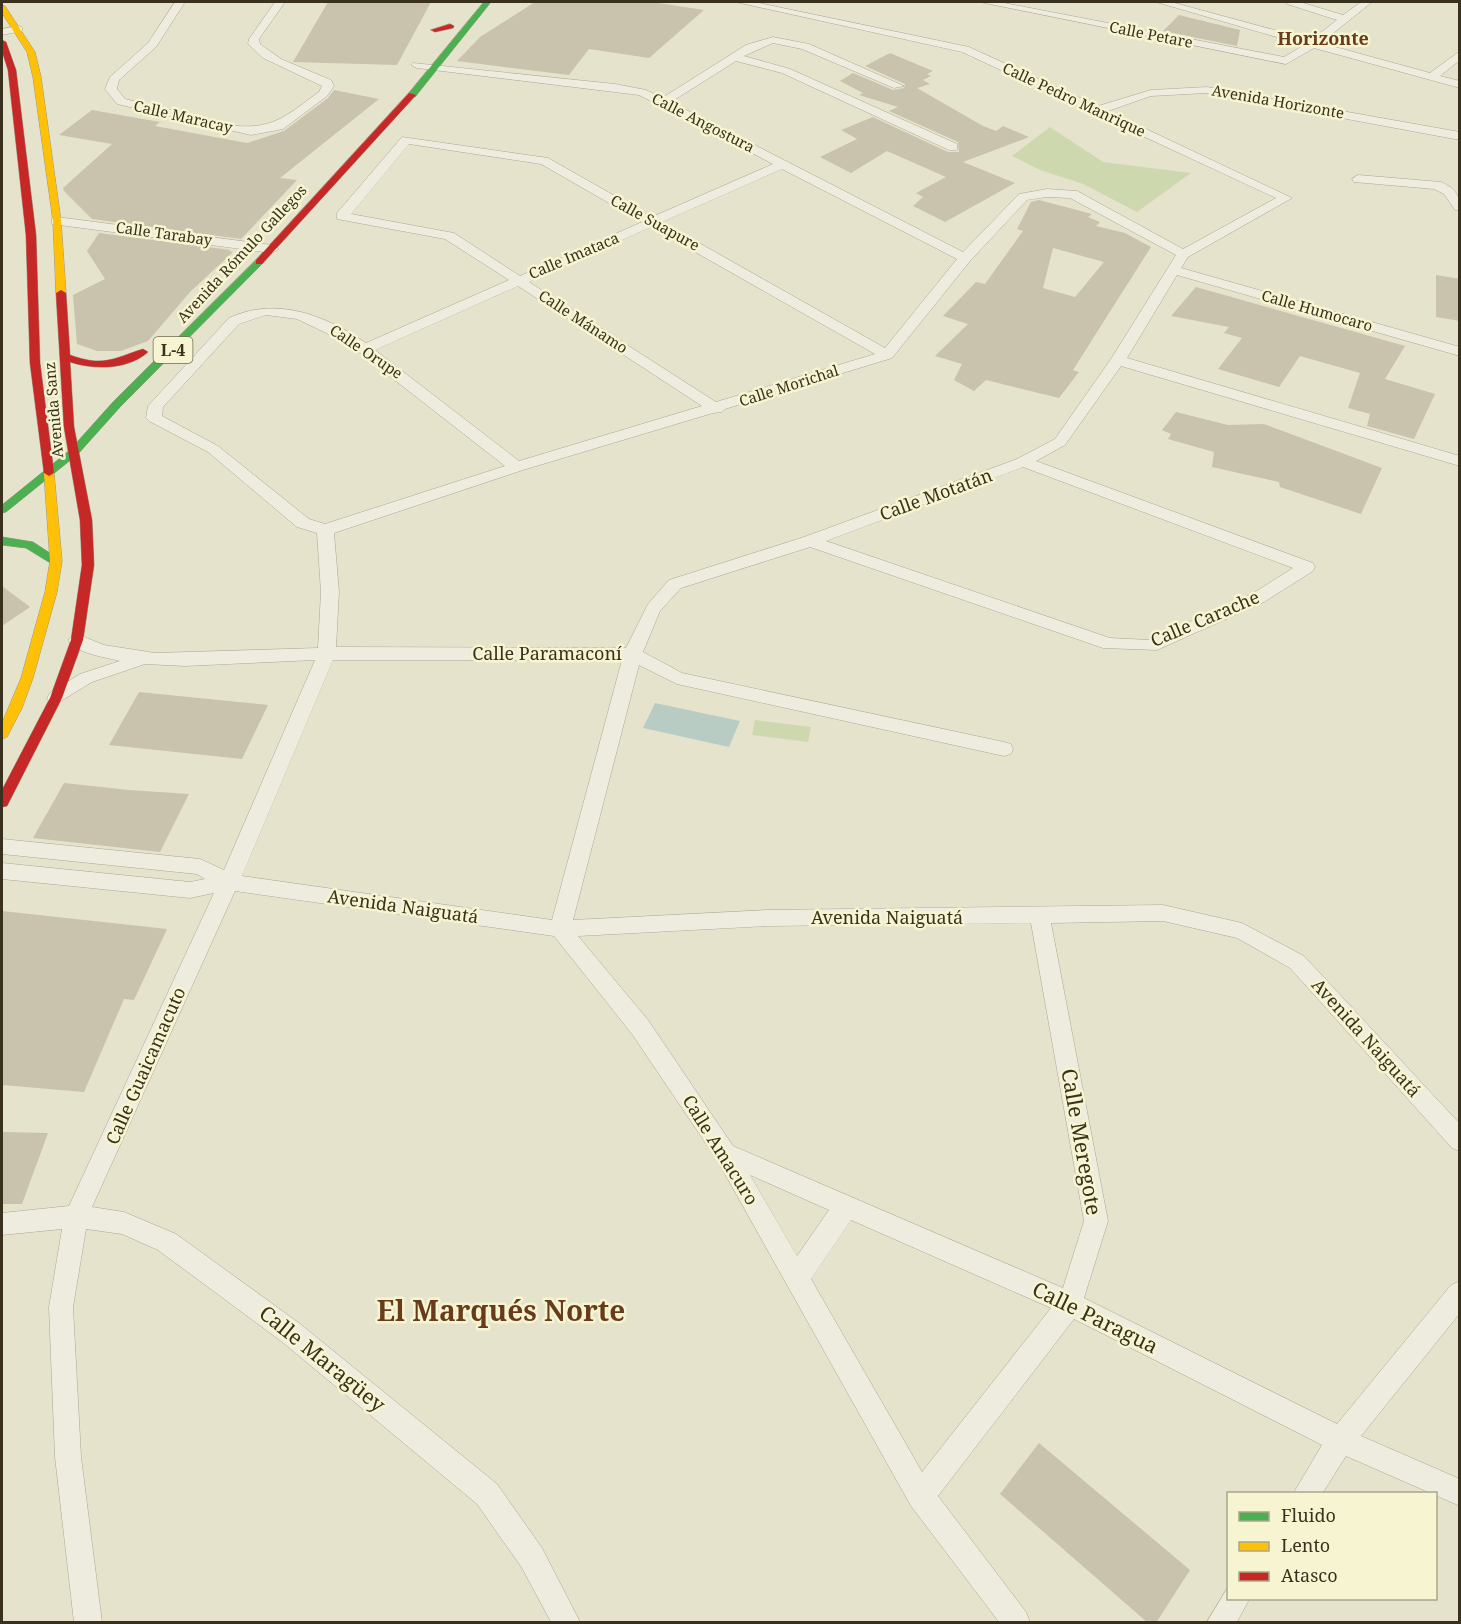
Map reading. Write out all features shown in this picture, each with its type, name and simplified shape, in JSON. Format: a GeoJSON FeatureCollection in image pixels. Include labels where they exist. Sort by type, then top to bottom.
{"type":"FeatureCollection","features":[{"type":"Feature","properties":{"kind":"street","name":"Calle Maracay"},"geometry":{"type":"LineString","coordinates":[[180,2],[152,45],[114,79],[111,89],[114,96],[134,107],[251,131],[279,126],[322,94],[328,86],[327,82],[311,73],[266,55],[254,44],[254,39],[280,2]]}},
{"type":"Feature","properties":{"kind":"street","name":"Avenida Rómulo Gallegos"},"geometry":{"type":"LineString","coordinates":[[2,510],[75,452],[117,404],[213,311],[436,68],[487,2]]}},
{"type":"Feature","properties":{"kind":"street","name":"Calle Pedro Manrique"},"geometry":{"type":"LineString","coordinates":[[741,2],[957,47],[1286,198],[1183,254]]}},
{"type":"Feature","properties":{"kind":"street","name":"Calle Petare"},"geometry":{"type":"LineString","coordinates":[[985,2],[1277,61],[1292,60],[1367,2]]}},
{"type":"Feature","properties":{"kind":"street"},"geometry":{"type":"LineString","coordinates":[[1161,2],[1460,85]]}},
{"type":"Feature","properties":{"kind":"street"},"geometry":{"type":"LineString","coordinates":[[1291,2],[1345,19]]}},
{"type":"Feature","properties":{"kind":"street","name":"Avenida Sanz"},"geometry":{"type":"LineString","coordinates":[[2,8],[18,29],[31,52],[37,77],[57,221],[69,427],[86,520],[88,565],[77,640],[56,698],[2,802]]}},
{"type":"Feature","properties":{"kind":"street"},"geometry":{"type":"LineString","coordinates":[[404,79],[452,22],[435,30]]}},
{"type":"Feature","properties":{"kind":"street"},"geometry":{"type":"LineString","coordinates":[[2,32],[18,29]]}},
{"type":"Feature","properties":{"kind":"street"},"geometry":{"type":"LineString","coordinates":[[663,102],[759,42],[773,40],[805,46],[898,86]]}},
{"type":"Feature","properties":{"kind":"street","name":"Avenida Sanz"},"geometry":{"type":"LineString","coordinates":[[2,42],[12,70],[31,235],[35,363],[56,561],[51,592],[27,678],[16,708],[2,734]]}},
{"type":"Feature","properties":{"kind":"street"},"geometry":{"type":"LineString","coordinates":[[1432,77],[1460,54]]}},
{"type":"Feature","properties":{"kind":"street","name":"Calle Angostura"},"geometry":{"type":"LineString","coordinates":[[425,55],[436,68],[615,87],[642,92],[964,258]]}},
{"type":"Feature","properties":{"kind":"street"},"geometry":{"type":"LineString","coordinates":[[736,57],[786,71],[953,147]]}},
{"type":"Feature","properties":{"kind":"street","name":"Avenida Horizonte"},"geometry":{"type":"LineString","coordinates":[[1098,111],[1127,97],[1181,89],[1207,90],[1460,136]]}},
{"type":"Feature","properties":{"kind":"street","name":"Calle Suapure"},"geometry":{"type":"LineString","coordinates":[[342,216],[406,140],[544,161],[887,355]]}},
{"type":"Feature","properties":{"kind":"street","name":"Calle Imataca"},"geometry":{"type":"LineString","coordinates":[[365,349],[783,164]]}},
{"type":"Feature","properties":{"kind":"street"},"geometry":{"type":"LineString","coordinates":[[1358,179],[1437,185],[1449,191],[1460,207]]}},
{"type":"Feature","properties":{"kind":"street"},"geometry":{"type":"LineString","coordinates":[[887,355],[964,258],[1023,197],[1047,193],[1073,194],[1183,254]]}},
{"type":"Feature","properties":{"kind":"street","name":"Calle Mánamo"},"geometry":{"type":"LineString","coordinates":[[342,216],[449,236],[717,409]]}},
{"type":"Feature","properties":{"kind":"street","name":"Calle Tarabay"},"geometry":{"type":"LineString","coordinates":[[57,221],[272,249]]}},
{"type":"Feature","properties":{"kind":"street","name":"Avenida Rómulo Gallegos"},"geometry":{"type":"LineString","coordinates":[[234,262],[264,230]]}},
{"type":"Feature","properties":{"kind":"street","name":"Calle Motatán"},"geometry":{"type":"LineString","coordinates":[[633,654],[648,614],[660,597],[675,584],[810,541],[1023,462],[1059,441],[1118,360],[1183,254]]}},
{"type":"Feature","properties":{"kind":"street","name":"Calle Humocaro"},"geometry":{"type":"LineString","coordinates":[[1175,270],[1460,352]]}},
{"type":"Feature","properties":{"kind":"street","name":"Calle Orupe"},"geometry":{"type":"LineString","coordinates":[[325,530],[303,523],[213,449],[157,421],[154,410],[234,321],[247,314],[268,311],[309,319],[339,332],[365,349],[518,467]]}},
{"type":"Feature","properties":{"kind":"street","name":"L-4"},"geometry":{"type":"LineString","coordinates":[[66,357],[86,364],[106,366],[129,360],[146,349],[119,376]]}},
{"type":"Feature","properties":{"kind":"street","name":"Calle Morichal"},"geometry":{"type":"LineString","coordinates":[[325,530],[518,467],[717,409],[887,355]]}},
{"type":"Feature","properties":{"kind":"street"},"geometry":{"type":"LineString","coordinates":[[1118,360],[1460,460]]}},
{"type":"Feature","properties":{"kind":"street"},"geometry":{"type":"LineString","coordinates":[[30,465],[82,414]]}},
{"type":"Feature","properties":{"kind":"street","name":"Calle Carache"},"geometry":{"type":"LineString","coordinates":[[810,541],[1109,644],[1120,645],[1151,646],[1258,598],[1307,567],[1023,462]]}},
{"type":"Feature","properties":{"kind":"street","name":"Calle Guaicamacuto"},"geometry":{"type":"LineString","coordinates":[[88,1623],[68,1456],[61,1308],[76,1216],[229,882],[326,654],[329,636],[329,570],[325,530]]}},
{"type":"Feature","properties":{"kind":"street"},"geometry":{"type":"LineString","coordinates":[[2,541],[29,545],[56,561]]}},
{"type":"Feature","properties":{"kind":"street","name":"Calle Paramaconí"},"geometry":{"type":"LineString","coordinates":[[77,640],[104,654],[148,660],[326,654],[633,654],[677,678],[1004,749]]}},
{"type":"Feature","properties":{"kind":"street"},"geometry":{"type":"LineString","coordinates":[[560,929],[633,654]]}},
{"type":"Feature","properties":{"kind":"street","name":"Calle Paramaconí"},"geometry":{"type":"LineString","coordinates":[[56,698],[86,678],[148,660]]}},
{"type":"Feature","properties":{"kind":"street","name":"Avenida Naiguatá"},"geometry":{"type":"LineString","coordinates":[[2,846],[200,867],[229,882],[560,929],[767,918],[1040,917],[1163,913],[1242,931],[1297,962],[1460,1141]]}},
{"type":"Feature","properties":{"kind":"street","name":"Avenida Naiguatá"},"geometry":{"type":"LineString","coordinates":[[2,871],[190,890],[229,882]]}},
{"type":"Feature","properties":{"kind":"street","name":"Calle Meregote"},"geometry":{"type":"LineString","coordinates":[[921,1496],[1070,1304],[1096,1221],[1040,917]]}},
{"type":"Feature","properties":{"kind":"street","name":"Calle Amacuro"},"geometry":{"type":"LineString","coordinates":[[560,929],[640,1027],[725,1153],[921,1496],[1016,1623]]}},
{"type":"Feature","properties":{"kind":"street","name":"Calle Paragua"},"geometry":{"type":"LineString","coordinates":[[725,1153],[1070,1304],[1341,1440],[1460,1493]]}},
{"type":"Feature","properties":{"kind":"street"},"geometry":{"type":"LineString","coordinates":[[797,1278],[846,1206]]}},
{"type":"Feature","properties":{"kind":"street","name":"Calle Maragüey"},"geometry":{"type":"LineString","coordinates":[[2,1224],[76,1216],[124,1222],[167,1242],[290,1332],[487,1494],[532,1558],[566,1623]]}},
{"type":"Feature","properties":{"kind":"street"},"geometry":{"type":"LineString","coordinates":[[1307,1492],[1341,1440],[1460,1293]]}},
{"type":"Feature","properties":{"kind":"street"},"geometry":{"type":"LineString","coordinates":[[1221,1623],[1235,1600]]}},
{"type":"Feature","properties":{"kind":"green space"},"geometry":{"type":"Polygon","coordinates":[[[1050,127],[1103,162],[1191,173],[1137,212],[1083,184],[1040,170],[1012,156],[1050,127]]]}},
{"type":"Feature","properties":{"kind":"green space"},"geometry":{"type":"Polygon","coordinates":[[[755,720],[811,727],[808,742],[752,735],[755,720]]]}},
{"type":"Feature","properties":{"kind":"shaded area"},"geometry":{"type":"Polygon","coordinates":[[[655,703],[740,721],[729,747],[643,728],[655,703]]]}},
{"type":"Feature","properties":{"kind":"building"},"geometry":{"type":"Polygon","coordinates":[[[328,2],[431,2],[397,65],[293,62],[328,2]]]}},
{"type":"Feature","properties":{"kind":"building"},"geometry":{"type":"Polygon","coordinates":[[[535,2],[652,2],[704,10],[649,58],[589,49],[569,75],[457,61],[480,37],[535,2]]]}},
{"type":"Feature","properties":{"kind":"building"},"geometry":{"type":"Polygon","coordinates":[[[1179,15],[1240,30],[1237,46],[1163,31],[1179,15]]]}},
{"type":"Feature","properties":{"kind":"building"},"geometry":{"type":"Polygon","coordinates":[[[890,53],[933,71],[927,74],[931,76],[923,80],[930,84],[917,88],[983,126],[996,131],[1003,126],[1029,137],[963,162],[1015,183],[945,222],[913,206],[923,197],[916,193],[946,177],[887,151],[851,173],[820,157],[857,139],[841,130],[873,117],[948,152],[959,152],[958,142],[889,111],[898,107],[859,95],[863,93],[840,81],[853,73],[893,90],[904,88],[905,84],[865,66],[890,53]]]}},
{"type":"Feature","properties":{"kind":"building"},"geometry":{"type":"Polygon","coordinates":[[[334,90],[379,99],[280,178],[297,180],[241,239],[92,219],[64,191],[63,188],[112,144],[59,135],[92,110],[160,122],[155,126],[247,143],[284,131],[328,98],[334,90]]]}},
{"type":"Feature","properties":{"kind":"building"},"geometry":{"type":"Polygon","coordinates":[[[1039,200],[1092,214],[1088,217],[1100,222],[1096,226],[1125,233],[1151,247],[1073,370],[1079,372],[1059,398],[986,380],[974,391],[954,380],[962,364],[935,356],[968,324],[943,316],[976,282],[985,284],[1023,231],[1017,229],[1031,202],[1039,200]],[[1053,248],[1043,288],[1075,297],[1104,262],[1053,248]]]}},
{"type":"Feature","properties":{"kind":"building"},"geometry":{"type":"Polygon","coordinates":[[[99,233],[233,252],[190,292],[148,341],[121,351],[97,351],[77,344],[73,295],[105,279],[87,251],[99,233]]]}},
{"type":"Feature","properties":{"kind":"building"},"geometry":{"type":"Polygon","coordinates":[[[1436,275],[1460,279],[1460,321],[1436,317],[1436,275]]]}},
{"type":"Feature","properties":{"kind":"building"},"geometry":{"type":"Polygon","coordinates":[[[1196,287],[1405,346],[1385,379],[1435,394],[1414,439],[1367,426],[1370,414],[1348,408],[1360,373],[1300,356],[1279,387],[1218,369],[1242,338],[1224,333],[1229,327],[1171,316],[1196,287]]]}},
{"type":"Feature","properties":{"kind":"building"},"geometry":{"type":"Polygon","coordinates":[[[1176,412],[1228,425],[1264,424],[1382,468],[1361,514],[1280,487],[1279,482],[1212,467],[1214,452],[1168,439],[1171,434],[1162,430],[1176,412]]]}},
{"type":"Feature","properties":{"kind":"building"},"geometry":{"type":"Polygon","coordinates":[[[2,586],[30,607],[2,626],[2,586]]]}},
{"type":"Feature","properties":{"kind":"building"},"geometry":{"type":"Polygon","coordinates":[[[139,692],[268,705],[242,759],[109,745],[139,692]]]}},
{"type":"Feature","properties":{"kind":"building"},"geometry":{"type":"Polygon","coordinates":[[[64,783],[189,794],[160,852],[33,838],[64,783]]]}},
{"type":"Feature","properties":{"kind":"building"},"geometry":{"type":"Polygon","coordinates":[[[2,911],[167,929],[134,1000],[124,999],[84,1092],[2,1085],[2,911]]]}},
{"type":"Feature","properties":{"kind":"building"},"geometry":{"type":"Polygon","coordinates":[[[2,1132],[48,1133],[22,1204],[2,1204],[2,1132]]]}},
{"type":"Feature","properties":{"kind":"building"},"geometry":{"type":"Polygon","coordinates":[[[1039,1443],[1190,1570],[1156,1623],[1148,1623],[1000,1494],[1039,1443]]]}},
{"type":"Feature","properties":{"kind":"traffic: fast"},"geometry":{"type":"LineString","coordinates":[[412,95],[487,2]]}},
{"type":"Feature","properties":{"kind":"traffic: fast"},"geometry":{"type":"LineString","coordinates":[[2,510],[74,452],[117,404],[259,262]]}},
{"type":"Feature","properties":{"kind":"traffic: fast"},"geometry":{"type":"LineString","coordinates":[[2,541],[29,545],[56,561]]}},
{"type":"Feature","properties":{"kind":"traffic: slow"},"geometry":{"type":"LineString","coordinates":[[2,8],[31,52],[37,77],[57,221],[61,293]]}},
{"type":"Feature","properties":{"kind":"traffic: slow"},"geometry":{"type":"LineString","coordinates":[[2,734],[16,708],[27,678],[51,592],[56,561],[49,473]]}},
{"type":"Feature","properties":{"kind":"traffic: jam"},"geometry":{"type":"LineString","coordinates":[[435,30],[450,26]]}},
{"type":"Feature","properties":{"kind":"traffic: jam"},"geometry":{"type":"LineString","coordinates":[[2,42],[12,70],[31,235],[35,363],[49,473]]}},
{"type":"Feature","properties":{"kind":"traffic: jam"},"geometry":{"type":"LineString","coordinates":[[259,262],[412,95]]}},
{"type":"Feature","properties":{"kind":"traffic: jam"},"geometry":{"type":"LineString","coordinates":[[2,802],[56,698],[77,640],[88,565],[86,520],[69,427],[61,293]]}},
{"type":"Feature","properties":{"kind":"traffic: jam"},"geometry":{"type":"LineString","coordinates":[[66,357],[86,363],[105,364],[115,363],[143,352]]}},
{"type":"Feature","properties":{"kind":"district","name":"Horizonte"},"geometry":{"type":"Point","coordinates":[1323,39]}},
{"type":"Feature","properties":{"kind":"district","name":"El Marqués Norte"},"geometry":{"type":"Point","coordinates":[501,1311]}}]}
